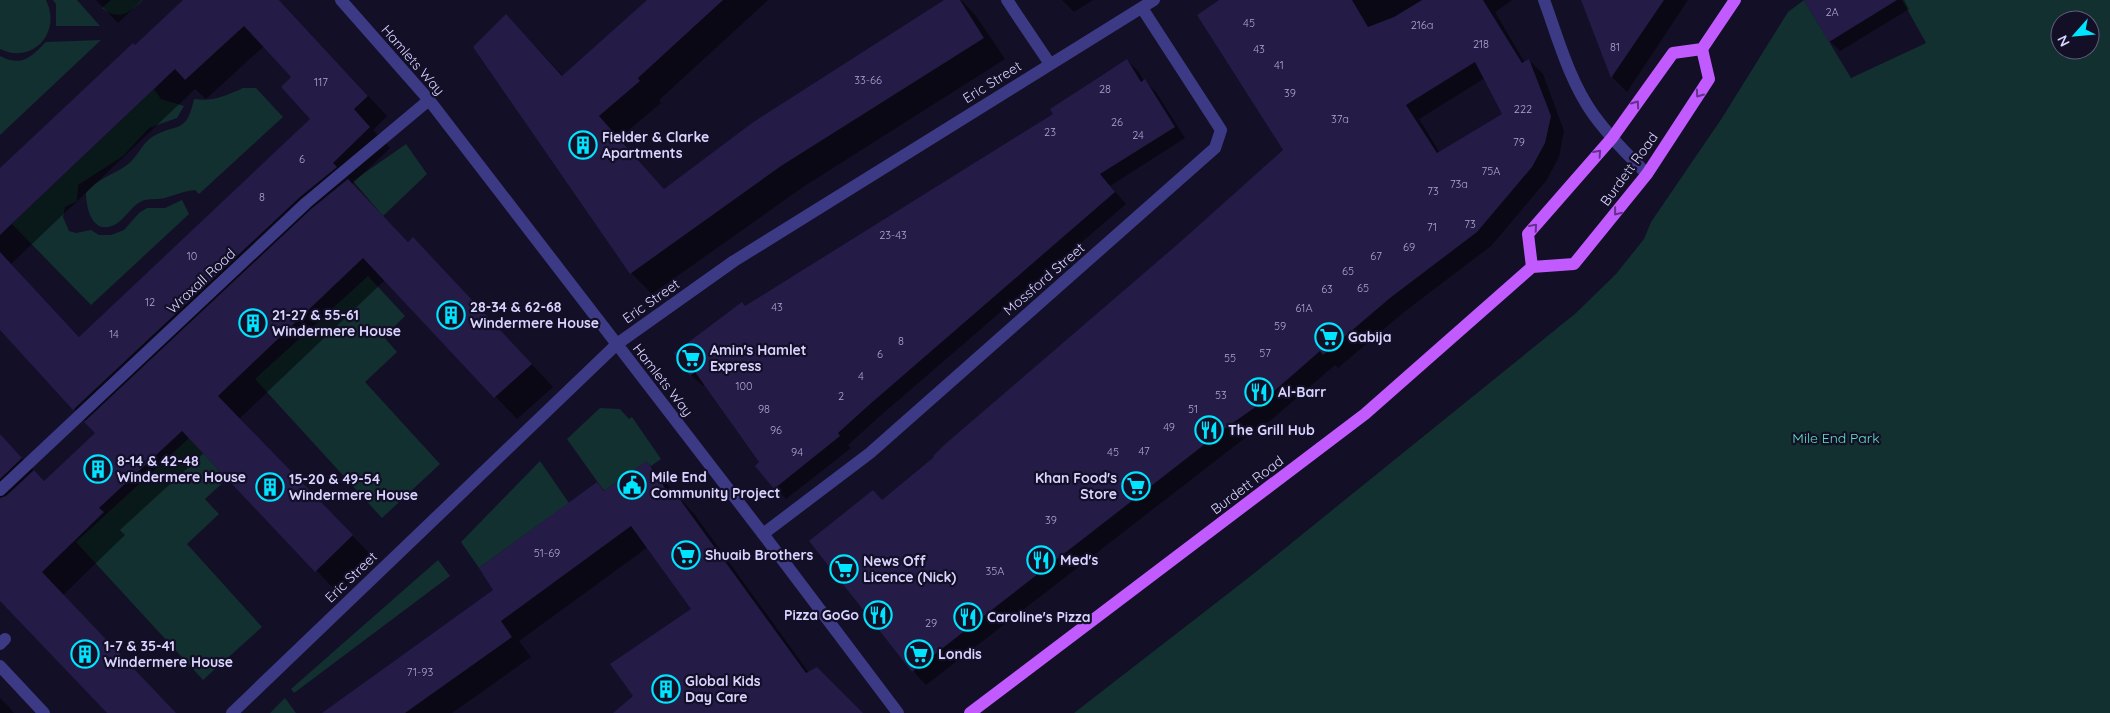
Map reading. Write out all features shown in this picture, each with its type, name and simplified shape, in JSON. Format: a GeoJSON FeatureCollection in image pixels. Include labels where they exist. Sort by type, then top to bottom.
{"type":"FeatureCollection","features":[{"type":"Feature","properties":{"kind":"main road"},"geometry":{"type":"LineString","coordinates":[[1532,267],[1528,234],[1612,138],[1673,53],[1702,49],[1736,0]]}},
{"type":"Feature","properties":{"kind":"main road","name":"Burdett Road"},"geometry":{"type":"LineString","coordinates":[[970,713],[1365,414],[1532,267],[1574,264],[1647,174],[1709,79],[1702,49]]}},
{"type":"Feature","properties":{"kind":"street","name":"Hamlets Way"},"geometry":{"type":"LineString","coordinates":[[342,0],[429,100],[764,534],[898,713]]}},
{"type":"Feature","properties":{"kind":"street"},"geometry":{"type":"LineString","coordinates":[[1007,0],[1050,64]]}},
{"type":"Feature","properties":{"kind":"street","name":"Eric Street"},"geometry":{"type":"LineString","coordinates":[[232,713],[616,344],[734,261],[1154,0]]}},
{"type":"Feature","properties":{"kind":"street"},"geometry":{"type":"LineString","coordinates":[[1544,0],[1576,85],[1592,113],[1612,138],[1647,174]]}},
{"type":"Feature","properties":{"kind":"street","name":"Mossford Street"},"geometry":{"type":"LineString","coordinates":[[764,534],[870,453],[1215,148],[1221,130],[1142,8]]}},
{"type":"Feature","properties":{"kind":"street","name":"Wraxall Road"},"geometry":{"type":"LineString","coordinates":[[0,490],[85,413],[129,369],[306,203],[429,100]]}},
{"type":"Feature","properties":{"kind":"street"},"geometry":{"type":"LineString","coordinates":[[0,666],[44,713]]}},
{"type":"Feature","properties":{"kind":"green space"},"geometry":{"type":"Polygon","coordinates":[[[0,0],[46,0],[50,12],[50,23],[47,34],[33,49],[23,53],[12,53],[0,49],[0,0]]]}},
{"type":"Feature","properties":{"kind":"green space"},"geometry":{"type":"Polygon","coordinates":[[[53,0],[77,0],[100,26],[56,26],[56,4],[53,0]]]}},
{"type":"Feature","properties":{"kind":"green space"},"geometry":{"type":"Polygon","coordinates":[[[111,0],[143,0],[134,8],[119,15],[102,8],[111,0]]]}},
{"type":"Feature","properties":{"kind":"green space","name":"Mile End Park"},"geometry":{"type":"Polygon","coordinates":[[[1804,0],[1851,78],[1926,43],[1902,0],[2110,0],[2110,713],[1074,713],[1252,575],[1576,313],[1616,274],[1644,239],[1651,222],[1722,118],[1788,12],[1804,0]]]}},
{"type":"Feature","properties":{"kind":"green space"},"geometry":{"type":"Polygon","coordinates":[[[101,40],[0,135],[0,56],[20,61],[30,56],[46,42],[101,40]]]}},
{"type":"Feature","properties":{"kind":"green space"},"geometry":{"type":"Polygon","coordinates":[[[243,88],[256,88],[283,117],[199,194],[195,190],[165,198],[145,200],[135,206],[116,224],[102,227],[96,224],[87,206],[86,193],[90,188],[127,165],[152,137],[184,123],[188,118],[194,99],[213,99],[243,88]]]}},
{"type":"Feature","properties":{"kind":"green space"},"geometry":{"type":"Polygon","coordinates":[[[154,89],[161,99],[184,106],[177,118],[149,128],[123,156],[78,185],[77,201],[65,207],[63,217],[69,231],[76,233],[91,230],[99,235],[111,235],[124,230],[139,213],[147,208],[165,208],[182,200],[189,214],[91,305],[12,224],[154,89]]]}},
{"type":"Feature","properties":{"kind":"green space"},"geometry":{"type":"Polygon","coordinates":[[[406,144],[427,174],[383,216],[353,181],[406,144]]]}},
{"type":"Feature","properties":{"kind":"green space"},"geometry":{"type":"Polygon","coordinates":[[[368,276],[405,316],[384,337],[397,352],[365,382],[440,464],[382,518],[255,379],[368,276]]]}},
{"type":"Feature","properties":{"kind":"green space"},"geometry":{"type":"Polygon","coordinates":[[[600,408],[620,409],[629,419],[632,417],[661,459],[651,466],[646,462],[604,491],[567,439],[600,408]]]}},
{"type":"Feature","properties":{"kind":"green space"},"geometry":{"type":"Polygon","coordinates":[[[189,438],[227,479],[205,499],[219,514],[187,544],[262,627],[203,680],[76,542],[189,438]]]}},
{"type":"Feature","properties":{"kind":"green space"},"geometry":{"type":"Polygon","coordinates":[[[540,461],[569,503],[479,568],[461,542],[540,461]]]}},
{"type":"Feature","properties":{"kind":"green space"},"geometry":{"type":"Polygon","coordinates":[[[438,560],[450,576],[294,693],[291,689],[438,560]]]}},
{"type":"Feature","properties":{"kind":"green space"},"geometry":{"type":"Polygon","coordinates":[[[285,698],[296,713],[270,713],[285,698]]]}},
{"type":"Feature","properties":{"kind":"building"},"geometry":{"type":"Polygon","coordinates":[[[183,0],[279,0],[368,96],[354,109],[370,127],[333,163],[337,167],[300,197],[73,410],[0,330],[0,252],[79,337],[310,119],[281,87],[291,77],[244,26],[185,80],[175,69],[0,235],[0,168],[133,43],[135,45],[183,0]]]}},
{"type":"Feature","properties":{"kind":"building","name":"Fielder & Clarke Apartments"},"geometry":{"type":"Polygon","coordinates":[[[647,0],[723,0],[638,78],[640,81],[599,116],[664,189],[752,123],[944,0],[960,0],[984,38],[781,166],[630,274],[473,47],[506,14],[562,76],[647,0]]]}},
{"type":"Feature","properties":{"kind":"building"},"geometry":{"type":"Polygon","coordinates":[[[1219,0],[1352,0],[1368,27],[1394,17],[1422,0],[1483,0],[1522,63],[1529,59],[1551,116],[1545,143],[1532,167],[1477,232],[1390,298],[1323,355],[1320,351],[1257,406],[1227,427],[912,672],[809,541],[873,490],[882,500],[934,457],[943,446],[1179,243],[1283,150],[1197,15],[1219,0]],[[1475,62],[1406,105],[1437,153],[1502,114],[1475,62]]]}},
{"type":"Feature","properties":{"kind":"building"},"geometry":{"type":"Polygon","coordinates":[[[1581,0],[1664,0],[1611,78],[1581,0]]]}},
{"type":"Feature","properties":{"kind":"building"},"geometry":{"type":"Polygon","coordinates":[[[1804,0],[1897,0],[1829,42],[1804,0]]]}},
{"type":"Feature","properties":{"kind":"building"},"geometry":{"type":"Polygon","coordinates":[[[1127,59],[1141,82],[1145,79],[1175,127],[1100,174],[1115,192],[869,405],[838,433],[840,436],[774,489],[755,466],[759,462],[695,372],[690,376],[674,353],[742,302],[745,306],[1053,114],[1050,109],[1127,59]]]}},
{"type":"Feature","properties":{"kind":"building"},"geometry":{"type":"Polygon","coordinates":[[[348,179],[408,242],[413,237],[532,364],[494,398],[363,258],[218,396],[353,535],[315,572],[182,431],[99,508],[104,512],[42,572],[176,713],[107,713],[0,601],[0,498],[6,496],[34,470],[44,481],[95,433],[84,422],[311,209],[348,179]]]}},
{"type":"Feature","properties":{"kind":"building"},"geometry":{"type":"Polygon","coordinates":[[[0,434],[22,458],[0,479],[0,434]]]}},
{"type":"Feature","properties":{"kind":"building"},"geometry":{"type":"Polygon","coordinates":[[[647,461],[671,497],[676,494],[806,673],[817,667],[863,713],[613,713],[633,696],[610,664],[691,609],[631,526],[501,621],[512,637],[405,713],[322,713],[493,590],[479,568],[597,482],[604,491],[647,461]]]}},
{"type":"Feature","properties":{"kind":"place","name":"Fielder & Clarke Apartments"},"geometry":{"type":"Point","coordinates":[583,145]}},
{"type":"Feature","properties":{"kind":"place","name":"28-34 & 62-68 Windermere House"},"geometry":{"type":"Point","coordinates":[451,315]}},
{"type":"Feature","properties":{"kind":"place","name":"21-27 & 55-61 Windermere House"},"geometry":{"type":"Point","coordinates":[253,323]}},
{"type":"Feature","properties":{"kind":"place","name":"Gabija"},"geometry":{"type":"Point","coordinates":[1329,337]}},
{"type":"Feature","properties":{"kind":"place","name":"Amin's Hamlet Express"},"geometry":{"type":"Point","coordinates":[691,358]}},
{"type":"Feature","properties":{"kind":"place","name":"Al-Barr"},"geometry":{"type":"Point","coordinates":[1259,392]}},
{"type":"Feature","properties":{"kind":"place","name":"The Grill Hub"},"geometry":{"type":"Point","coordinates":[1209,430]}},
{"type":"Feature","properties":{"kind":"place","name":"8-14 & 42-48 Windermere House"},"geometry":{"type":"Point","coordinates":[98,469]}},
{"type":"Feature","properties":{"kind":"place","name":"Mile End Community Project"},"geometry":{"type":"Point","coordinates":[632,485]}},
{"type":"Feature","properties":{"kind":"place","name":"Khan Food's Store"},"geometry":{"type":"Point","coordinates":[1136,486]}},
{"type":"Feature","properties":{"kind":"place","name":"15-20 & 49-54 Windermere House"},"geometry":{"type":"Point","coordinates":[270,487]}},
{"type":"Feature","properties":{"kind":"place","name":"Shuaib Brothers"},"geometry":{"type":"Point","coordinates":[686,555]}},
{"type":"Feature","properties":{"kind":"place","name":"Med's"},"geometry":{"type":"Point","coordinates":[1041,560]}},
{"type":"Feature","properties":{"kind":"place","name":"News Off Licence (Nick)"},"geometry":{"type":"Point","coordinates":[844,569]}},
{"type":"Feature","properties":{"kind":"place","name":"Pizza GoGo"},"geometry":{"type":"Point","coordinates":[878,615]}},
{"type":"Feature","properties":{"kind":"place","name":"Caroline's Pizza"},"geometry":{"type":"Point","coordinates":[968,617]}},
{"type":"Feature","properties":{"kind":"place","name":"1-7 & 35-41 Windermere House"},"geometry":{"type":"Point","coordinates":[85,654]}},
{"type":"Feature","properties":{"kind":"place","name":"Londis"},"geometry":{"type":"Point","coordinates":[919,654]}},
{"type":"Feature","properties":{"kind":"place","name":"Global Kids Day Care"},"geometry":{"type":"Point","coordinates":[666,689]}}]}
